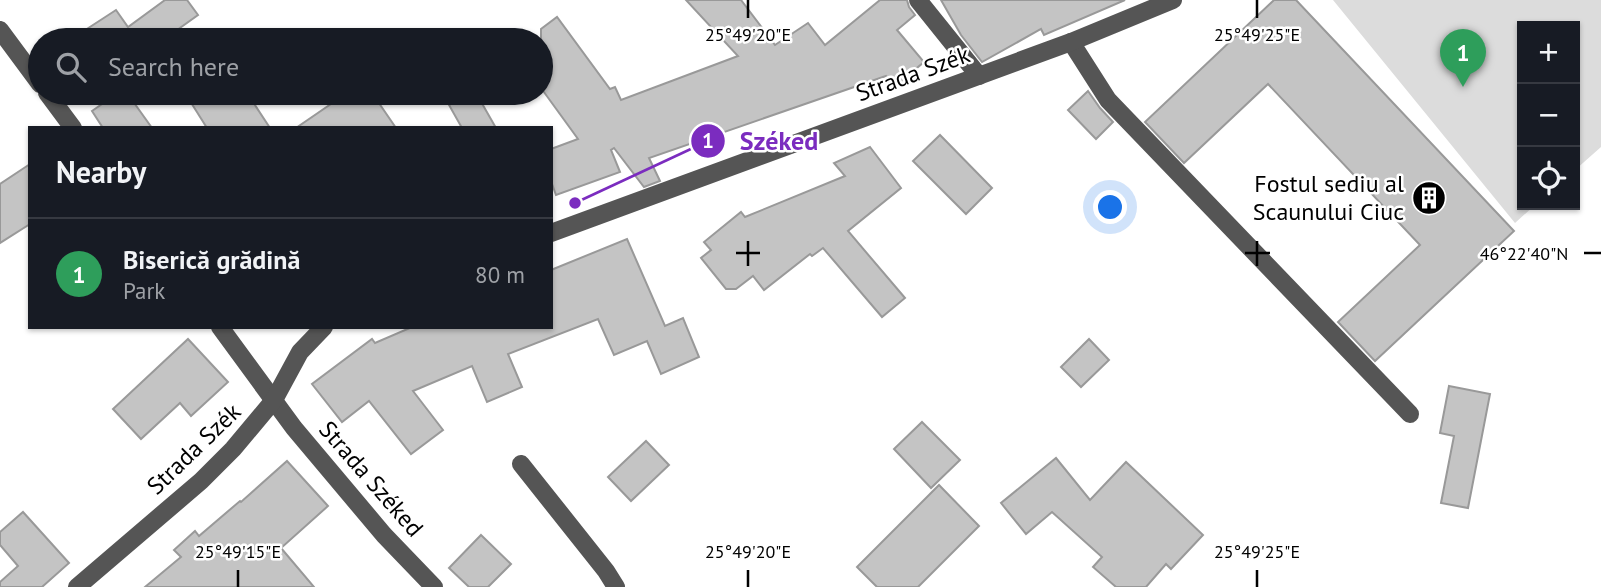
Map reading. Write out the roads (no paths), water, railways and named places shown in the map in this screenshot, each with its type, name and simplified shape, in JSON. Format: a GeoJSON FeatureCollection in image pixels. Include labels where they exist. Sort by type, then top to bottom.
{"type":"FeatureCollection","features":[{"type":"Feature","properties":{"kind":"street"},"geometry":{"type":"LineString","coordinates":[[918,0],[979,76]]}},
{"type":"Feature","properties":{"kind":"street","name":"Strada Szék"},"geometry":{"type":"LineString","coordinates":[[553,232],[1071,42],[1173,0]]}},
{"type":"Feature","properties":{"kind":"street"},"geometry":{"type":"LineString","coordinates":[[0,30],[28,68]]}},
{"type":"Feature","properties":{"kind":"street"},"geometry":{"type":"LineString","coordinates":[[1071,42],[1108,100],[1410,414]]}},
{"type":"Feature","properties":{"kind":"street"},"geometry":{"type":"LineString","coordinates":[[56,105],[72,126]]}},
{"type":"Feature","properties":{"kind":"street","name":"Strada Széked"},"geometry":{"type":"LineString","coordinates":[[221,329],[294,428],[384,535],[434,587]]}},
{"type":"Feature","properties":{"kind":"street","name":"Strada Szék"},"geometry":{"type":"LineString","coordinates":[[77,587],[201,481],[233,449],[274,400],[300,352],[322,329]]}},
{"type":"Feature","properties":{"kind":"street"},"geometry":{"type":"LineString","coordinates":[[521,464],[616,587]]}},
{"type":"Feature","properties":{"kind":"place","name":"Biserică grădină"},"geometry":{"type":"Point","coordinates":[1463,87]}},
{"type":"Feature","properties":{"kind":"place","name":"Fostul sediu al Scaunului Ciuc"},"geometry":{"type":"Point","coordinates":[1429,198]}},
{"type":"Feature","properties":{"kind":"place","name":"Széked"},"geometry":{"type":"Point","coordinates":[575,203]}}]}
